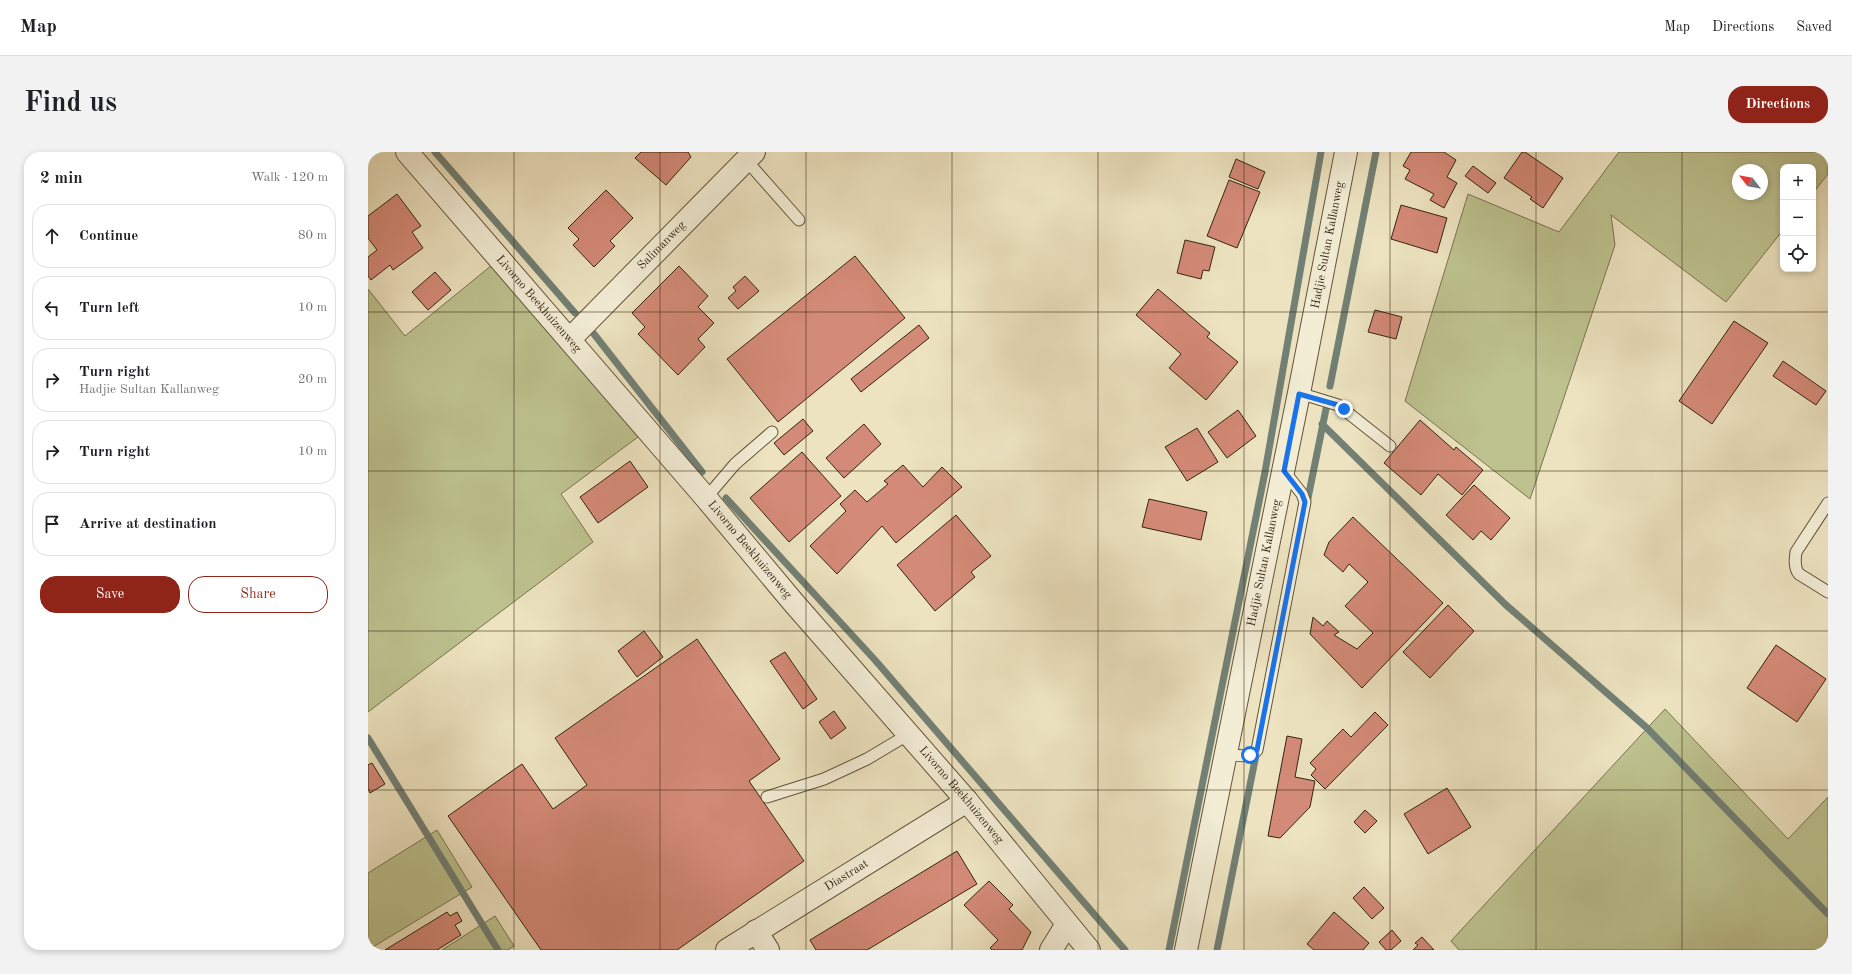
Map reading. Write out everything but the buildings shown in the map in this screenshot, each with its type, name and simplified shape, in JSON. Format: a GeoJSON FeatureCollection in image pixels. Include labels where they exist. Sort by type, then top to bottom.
{"type":"FeatureCollection","features":[{"type":"Feature","properties":{"kind":"street","name":"Livorno Beekhuizenweg"},"geometry":{"type":"LineString","coordinates":[[408,152],[570,339],[793,602],[967,801],[1089,950]]}},
{"type":"Feature","properties":{"kind":"street","name":"Hadjie Sultan Kallanweg"},"geometry":{"type":"LineString","coordinates":[[1186,950],[1284,471],[1346,152]]}},
{"type":"Feature","properties":{"kind":"street","name":"Salimanweg"},"geometry":{"type":"LineString","coordinates":[[570,339],[750,156]]}},
{"type":"Feature","properties":{"kind":"street","name":"Diastraat"},"geometry":{"type":"LineString","coordinates":[[727,950],[967,801]]}},
{"type":"Feature","properties":{"kind":"street"},"geometry":{"type":"LineString","coordinates":[[1050,950],[1067,924]]}},
{"type":"Feature","properties":{"kind":"street"},"geometry":{"type":"LineString","coordinates":[[756,931],[768,950]]}},
{"type":"Feature","properties":{"kind":"lane"},"geometry":{"type":"LineString","coordinates":[[750,156],[799,220]]}},
{"type":"Feature","properties":{"kind":"lane"},"geometry":{"type":"LineString","coordinates":[[1299,394],[1338,405],[1390,446]]}},
{"type":"Feature","properties":{"kind":"lane"},"geometry":{"type":"LineString","coordinates":[[706,498],[735,464],[772,432]]}},
{"type":"Feature","properties":{"kind":"lane"},"geometry":{"type":"LineString","coordinates":[[1226,754],[1244,756],[1254,753],[1257,750],[1305,501],[1284,471]]}},
{"type":"Feature","properties":{"kind":"lane"},"geometry":{"type":"LineString","coordinates":[[1828,503],[1796,552],[1795,558],[1797,571],[1799,574],[1828,592]]}},
{"type":"Feature","properties":{"kind":"lane"},"geometry":{"type":"LineString","coordinates":[[767,797],[824,779],[867,759],[908,734]]}},
{"type":"Feature","properties":{"kind":"green space"},"geometry":{"type":"Polygon","coordinates":[[[1619,152],[1828,152],[1828,174],[1816,189],[1816,164],[1780,164],[1780,234],[1726,302],[1611,215],[1615,245],[1530,499],[1405,401],[1468,194],[1559,232],[1619,152]]]}},
{"type":"Feature","properties":{"kind":"green space"},"geometry":{"type":"Polygon","coordinates":[[[492,265],[638,437],[561,494],[593,542],[368,712],[368,289],[405,336],[492,265]]]}},
{"type":"Feature","properties":{"kind":"green space"},"geometry":{"type":"Polygon","coordinates":[[[1665,709],[1788,839],[1828,797],[1828,950],[1459,950],[1451,941],[1665,709]]]}},
{"type":"Feature","properties":{"kind":"green space"},"geometry":{"type":"Polygon","coordinates":[[[437,830],[472,887],[368,950],[368,873],[437,830]]]}},
{"type":"Feature","properties":{"kind":"green space"},"geometry":{"type":"Polygon","coordinates":[[[495,916],[514,946],[508,950],[442,950],[495,916]]]}},
{"type":"Feature","properties":{"kind":"waterway"},"geometry":{"type":"LineString","coordinates":[[435,152],[575,313]]}},
{"type":"Feature","properties":{"kind":"waterway"},"geometry":{"type":"LineString","coordinates":[[1169,950],[1265,472],[1321,152]]}},
{"type":"Feature","properties":{"kind":"waterway"},"geometry":{"type":"LineString","coordinates":[[1330,386],[1376,152]]}},
{"type":"Feature","properties":{"kind":"waterway"},"geometry":{"type":"LineString","coordinates":[[594,334],[702,472]]}},
{"type":"Feature","properties":{"kind":"waterway"},"geometry":{"type":"LineString","coordinates":[[1307,503],[1326,409]]}},
{"type":"Feature","properties":{"kind":"waterway"},"geometry":{"type":"LineString","coordinates":[[1322,424],[1506,605],[1647,728],[1828,914]]}},
{"type":"Feature","properties":{"kind":"waterway"},"geometry":{"type":"LineString","coordinates":[[726,498],[875,660],[1125,950]]}},
{"type":"Feature","properties":{"kind":"waterway"},"geometry":{"type":"LineString","coordinates":[[368,738],[498,950]]}},
{"type":"Feature","properties":{"kind":"waterway"},"geometry":{"type":"LineString","coordinates":[[1217,950],[1257,750]]}},
{"type":"Feature","properties":{"kind":"route"},"geometry":{"type":"LineString","coordinates":[[1250,755],[1257,750],[1305,502],[1302,494],[1284,471],[1299,394],[1338,405],[1344,409]]}}]}
